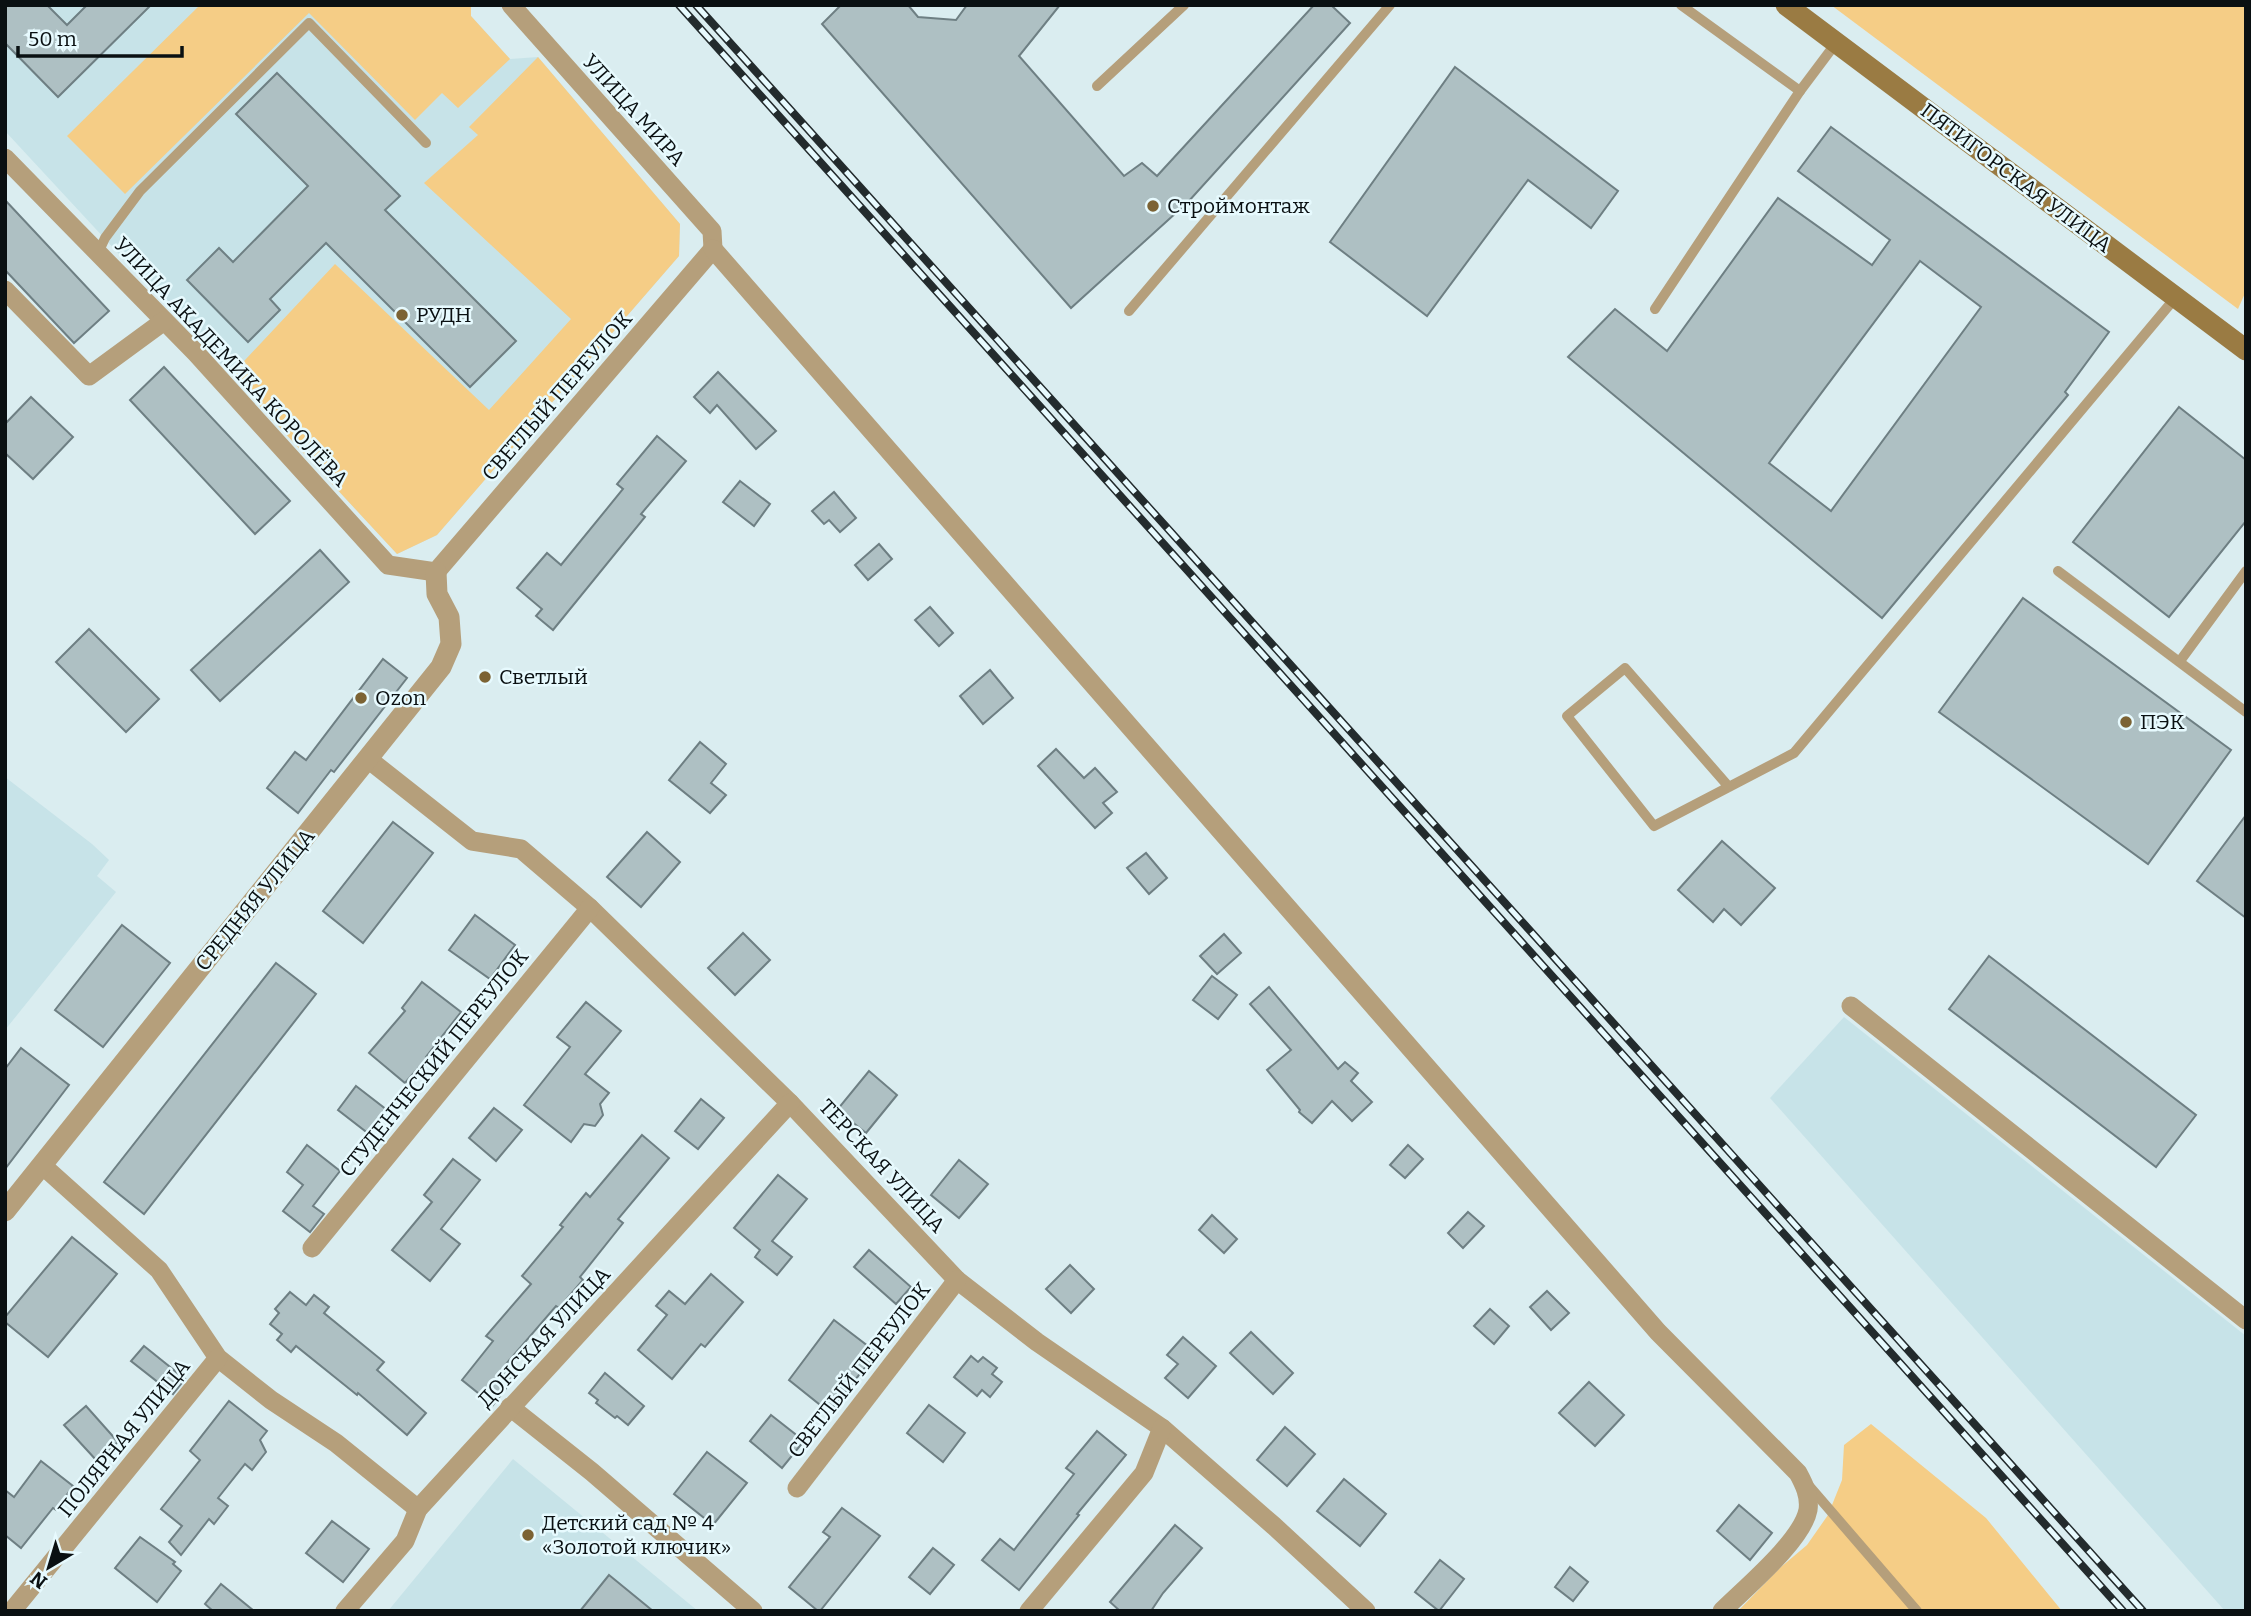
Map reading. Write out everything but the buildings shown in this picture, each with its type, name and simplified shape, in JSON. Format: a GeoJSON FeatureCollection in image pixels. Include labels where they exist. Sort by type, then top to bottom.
{"type":"FeatureCollection","features":[{"type":"Feature","properties":{"kind":"main road","name":"ПЯТИГОРСКАЯ УЛИЦА"},"geometry":{"type":"LineString","coordinates":[[1786,5],[2246,349]]}},
{"type":"Feature","properties":{"kind":"street","name":"УЛИЦА МИРА"},"geometry":{"type":"LineString","coordinates":[[511,5],[712,231],[713,249],[1658,1332],[1798,1473]]}},
{"type":"Feature","properties":{"kind":"street","name":"УЛИЦА АКАДЕМИКА КОРОЛЁВА"},"geometry":{"type":"LineString","coordinates":[[5,158],[196,353],[388,565],[436,572]]}},
{"type":"Feature","properties":{"kind":"street","name":"СВЕТЛЫЙ ПЕРЕУЛОК"},"geometry":{"type":"LineString","coordinates":[[436,572],[713,249]]}},
{"type":"Feature","properties":{"kind":"street"},"geometry":{"type":"LineString","coordinates":[[5,290],[89,376],[164,321]]}},
{"type":"Feature","properties":{"kind":"street","name":"СРЕДНЯЯ УЛИЦА"},"geometry":{"type":"LineString","coordinates":[[5,1211],[440,667],[451,644],[449,617],[437,594],[436,572]]}},
{"type":"Feature","properties":{"kind":"street","name":"ТЕРСКАЯ УЛИЦА"},"geometry":{"type":"LineString","coordinates":[[368,759],[472,841],[521,849],[590,908],[790,1103],[957,1280],[1037,1342],[1162,1428],[1366,1611]]}},
{"type":"Feature","properties":{"kind":"street","name":"СТУДЕНЧЕСКИЙ ПЕРЕУЛОК"},"geometry":{"type":"LineString","coordinates":[[312,1248],[590,908]]}},
{"type":"Feature","properties":{"kind":"street"},"geometry":{"type":"LineString","coordinates":[[1851,1006],[2246,1320]]}},
{"type":"Feature","properties":{"kind":"street","name":"ДОНСКАЯ УЛИЦА"},"geometry":{"type":"LineString","coordinates":[[345,1611],[405,1541],[418,1509],[790,1103]]}},
{"type":"Feature","properties":{"kind":"street"},"geometry":{"type":"LineString","coordinates":[[42,1165],[159,1270],[218,1358],[271,1400],[336,1443],[418,1509]]}},
{"type":"Feature","properties":{"kind":"street","name":"СВЕТЛЫЙ ПЕРЕУЛОК"},"geometry":{"type":"LineString","coordinates":[[797,1488],[957,1280]]}},
{"type":"Feature","properties":{"kind":"street","name":"ПОЛЯРНАЯ УЛИЦА"},"geometry":{"type":"LineString","coordinates":[[12,1611],[218,1358]]}},
{"type":"Feature","properties":{"kind":"street"},"geometry":{"type":"LineString","coordinates":[[510,1408],[592,1472],[753,1611]]}},
{"type":"Feature","properties":{"kind":"street"},"geometry":{"type":"LineString","coordinates":[[1029,1611],[1144,1472],[1162,1428]]}},
{"type":"Feature","properties":{"kind":"street"},"geometry":{"type":"LineString","coordinates":[[1722,1611],[1779,1555],[1799,1530],[1808,1510],[1807,1492],[1798,1473]]}},
{"type":"Feature","properties":{"kind":"lane"},"geometry":{"type":"LineString","coordinates":[[1097,86],[1184,5]]}},
{"type":"Feature","properties":{"kind":"lane"},"geometry":{"type":"LineString","coordinates":[[1129,311],[1390,5]]}},
{"type":"Feature","properties":{"kind":"lane"},"geometry":{"type":"LineString","coordinates":[[1681,5],[1800,91]]}},
{"type":"Feature","properties":{"kind":"lane"},"geometry":{"type":"LineString","coordinates":[[98,253],[105,238],[140,191],[309,23],[426,143]]}},
{"type":"Feature","properties":{"kind":"lane"},"geometry":{"type":"LineString","coordinates":[[1655,309],[1800,91],[1836,43]]}},
{"type":"Feature","properties":{"kind":"lane"},"geometry":{"type":"LineString","coordinates":[[1729,787],[1625,668],[1567,716],[1654,826],[1729,787],[1794,753],[2176,297]]}},
{"type":"Feature","properties":{"kind":"lane"},"geometry":{"type":"LineString","coordinates":[[2058,571],[2246,712]]}},
{"type":"Feature","properties":{"kind":"lane"},"geometry":{"type":"LineString","coordinates":[[2180,661],[2246,571]]}},
{"type":"Feature","properties":{"kind":"lane"},"geometry":{"type":"LineString","coordinates":[[1798,1473],[1917,1611]]}},
{"type":"Feature","properties":{"kind":"shaded area","name":"РУДН"},"geometry":{"type":"Polygon","coordinates":[[[5,5],[471,5],[471,16],[510,59],[538,57],[680,224],[679,256],[437,535],[397,554],[5,131],[5,5]]]}},
{"type":"Feature","properties":{"kind":"shaded area"},"geometry":{"type":"Polygon","coordinates":[[[200,5],[471,5],[471,16],[510,59],[458,108],[442,93],[415,120],[309,13],[125,194],[67,136],[200,5]]]}},
{"type":"Feature","properties":{"kind":"shaded area"},"geometry":{"type":"Polygon","coordinates":[[[1831,5],[2246,5],[2246,291],[2238,309],[1831,5]]]}},
{"type":"Feature","properties":{"kind":"shaded area"},"geometry":{"type":"Polygon","coordinates":[[[538,57],[680,224],[679,256],[437,535],[397,554],[231,375],[335,264],[489,410],[571,319],[424,183],[478,135],[469,127],[538,57]]]}},
{"type":"Feature","properties":{"kind":"shaded area"},"geometry":{"type":"Polygon","coordinates":[[[5,777],[109,860],[97,876],[116,892],[5,1030],[5,777]]]}},
{"type":"Feature","properties":{"kind":"shaded area"},"geometry":{"type":"Polygon","coordinates":[[[1844,1017],[2246,1336],[2246,1611],[2225,1611],[1770,1098],[1844,1017]]]}},
{"type":"Feature","properties":{"kind":"shaded area"},"geometry":{"type":"Polygon","coordinates":[[[1871,1424],[1986,1518],[2062,1611],[1738,1611],[1807,1545],[1828,1515],[1842,1480],[1844,1445],[1871,1424]]]}},
{"type":"Feature","properties":{"kind":"shaded area","name":"Детский сад № 4 «Золотой ключик»"},"geometry":{"type":"Polygon","coordinates":[[[513,1459],[698,1611],[388,1611],[513,1459]]]}},
{"type":"Feature","properties":{"kind":"railway"},"geometry":{"type":"LineString","coordinates":[[679,5],[2123,1611]]}},
{"type":"Feature","properties":{"kind":"railway"},"geometry":{"type":"LineString","coordinates":[[696,5],[2143,1611]]}},
{"type":"Feature","properties":{"kind":"place","name":"Строймонтаж"},"geometry":{"type":"Point","coordinates":[1153,206]}},
{"type":"Feature","properties":{"kind":"place","name":"РУДН"},"geometry":{"type":"Point","coordinates":[402,315]}},
{"type":"Feature","properties":{"kind":"place","name":"Светлый"},"geometry":{"type":"Point","coordinates":[485,677]}},
{"type":"Feature","properties":{"kind":"place","name":"Ozon"},"geometry":{"type":"Point","coordinates":[361,698]}},
{"type":"Feature","properties":{"kind":"place","name":"ПЭК"},"geometry":{"type":"Point","coordinates":[2126,722]}},
{"type":"Feature","properties":{"kind":"place","name":"Детский сад № 4 «Золотой ключик»"},"geometry":{"type":"Point","coordinates":[528,1535]}}]}
